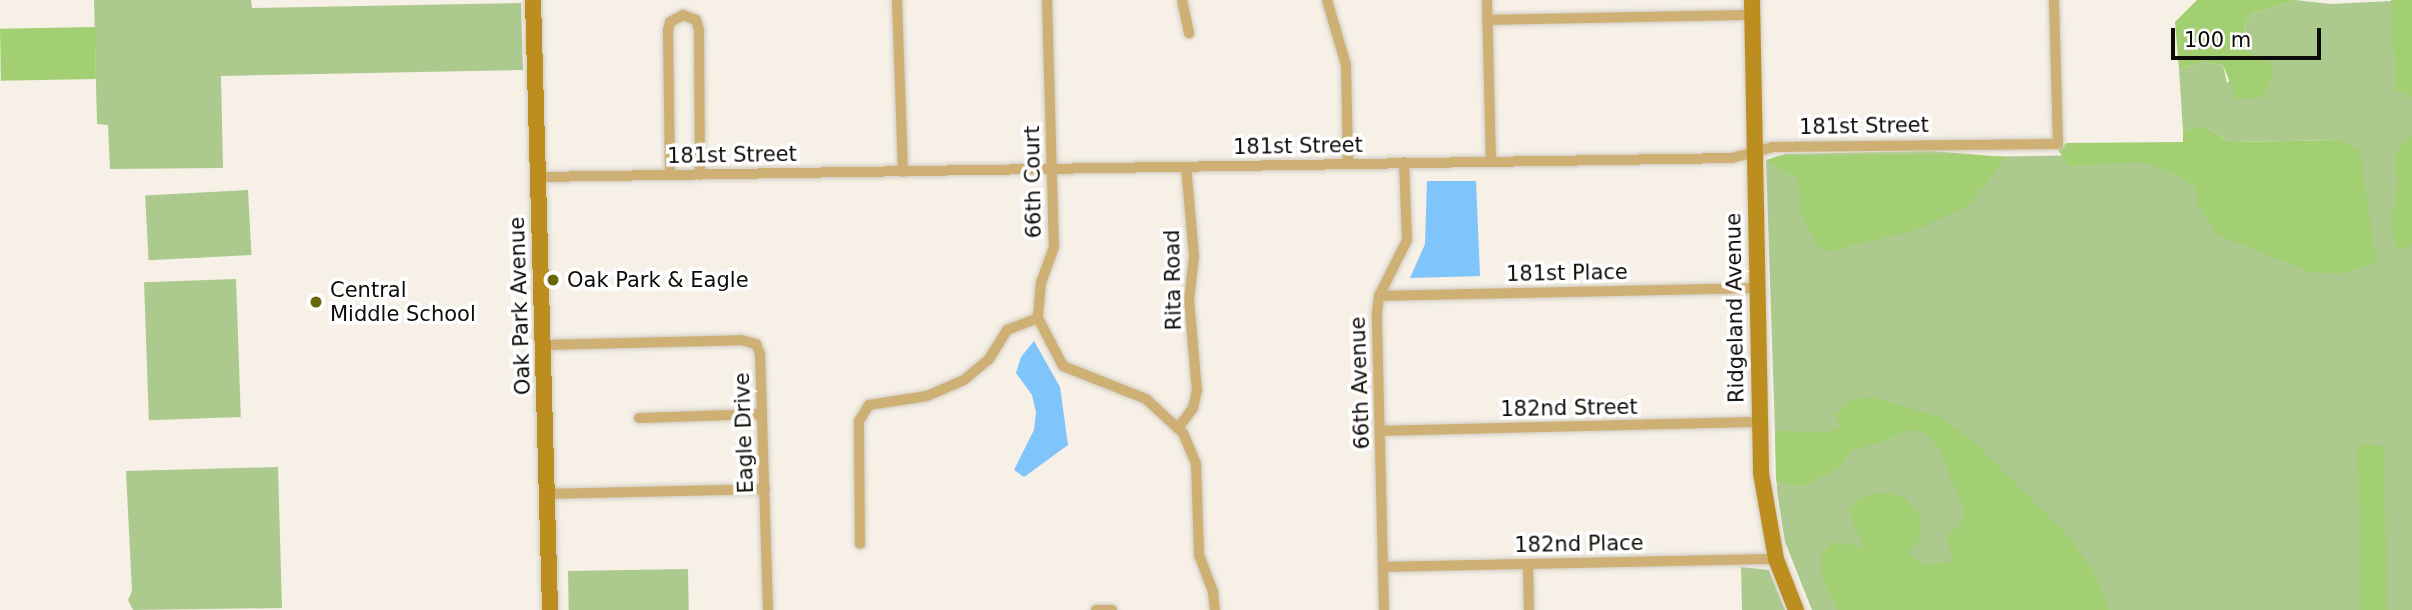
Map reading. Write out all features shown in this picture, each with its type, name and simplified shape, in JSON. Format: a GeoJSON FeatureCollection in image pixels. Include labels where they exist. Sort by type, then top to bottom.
{"type":"FeatureCollection","features":[{"type":"Feature","properties":{"kind":"street","name":"Oak Park Avenue"},"geometry":{"type":"LineString","coordinates":[[533,0],[550,610]]}},
{"type":"Feature","properties":{"kind":"street"},"geometry":{"type":"LineString","coordinates":[[897,0],[903,173]]}},
{"type":"Feature","properties":{"kind":"street","name":"66th Court"},"geometry":{"type":"LineString","coordinates":[[1038,318],[1041,282],[1054,247],[1047,0]]}},
{"type":"Feature","properties":{"kind":"street"},"geometry":{"type":"LineString","coordinates":[[1182,0],[1189,33]]}},
{"type":"Feature","properties":{"kind":"street"},"geometry":{"type":"LineString","coordinates":[[1327,0],[1346,65],[1348,164]]}},
{"type":"Feature","properties":{"kind":"street"},"geometry":{"type":"LineString","coordinates":[[1487,0],[1490,162]]}},
{"type":"Feature","properties":{"kind":"street","name":"181st Street"},"geometry":{"type":"LineString","coordinates":[[538,177],[1739,158],[1773,147],[2058,144],[2054,0]]}},
{"type":"Feature","properties":{"kind":"street"},"geometry":{"type":"LineString","coordinates":[[1487,20],[1752,7]]}},
{"type":"Feature","properties":{"kind":"street","name":"Ridgeland Avenue"},"geometry":{"type":"LineString","coordinates":[[1752,7],[1758,422],[1764,509],[1776,559],[1796,610]]}},
{"type":"Feature","properties":{"kind":"street"},"geometry":{"type":"LineString","coordinates":[[670,176],[668,30],[670,22],[683,15],[696,20],[699,30],[700,175]]}},
{"type":"Feature","properties":{"kind":"street","name":"66th Avenue"},"geometry":{"type":"LineString","coordinates":[[1384,610],[1379,296],[1407,240],[1404,162]]}},
{"type":"Feature","properties":{"kind":"street","name":"Rita Road"},"geometry":{"type":"LineString","coordinates":[[1178,428],[1193,408],[1198,391],[1189,300],[1194,256],[1186,167]]}},
{"type":"Feature","properties":{"kind":"street","name":"181st Place"},"geometry":{"type":"LineString","coordinates":[[1379,296],[1755,288]]}},
{"type":"Feature","properties":{"kind":"street"},"geometry":{"type":"LineString","coordinates":[[860,544],[859,421],[869,405],[927,396],[964,380],[989,359],[1007,330],[1038,318],[1063,366],[1146,399],[1178,428],[1196,464],[1199,555],[1213,592],[1215,610]]}},
{"type":"Feature","properties":{"kind":"street","name":"Eagle Drive"},"geometry":{"type":"LineString","coordinates":[[542,345],[749,340],[759,349],[768,610]]}},
{"type":"Feature","properties":{"kind":"street"},"geometry":{"type":"LineString","coordinates":[[639,418],[762,414]]}},
{"type":"Feature","properties":{"kind":"street","name":"182nd Street"},"geometry":{"type":"LineString","coordinates":[[1381,431],[1758,422]]}},
{"type":"Feature","properties":{"kind":"street"},"geometry":{"type":"LineString","coordinates":[[547,494],[765,489]]}},
{"type":"Feature","properties":{"kind":"street","name":"182nd Place"},"geometry":{"type":"LineString","coordinates":[[1383,567],[1776,559]]}},
{"type":"Feature","properties":{"kind":"street"},"geometry":{"type":"LineString","coordinates":[[1528,564],[1529,610]]}},
{"type":"Feature","properties":{"kind":"street"},"geometry":{"type":"LineString","coordinates":[[1096,610],[1112,610]]}},
{"type":"Feature","properties":{"kind":"green space"},"geometry":{"type":"Polygon","coordinates":[[[94,0],[251,0],[252,8],[521,3],[523,70],[221,76],[223,168],[110,169],[108,125],[97,124],[94,0]]]}},
{"type":"Feature","properties":{"kind":"green space"},"geometry":{"type":"Polygon","coordinates":[[[2197,0],[2295,0],[2252,14],[2244,27],[2253,58],[2271,63],[2272,75],[2263,97],[2237,100],[2223,65],[2204,62],[2179,69],[2175,22],[2197,0]]]}},
{"type":"Feature","properties":{"kind":"green space"},"geometry":{"type":"Polygon","coordinates":[[[2295,0],[2331,4],[2412,0],[2412,610],[1812,610],[1785,542],[1777,491],[1766,160],[2358,151],[2340,140],[2230,142],[2208,129],[2183,131],[2179,69],[2204,62],[2223,65],[2227,83],[2253,59],[2244,27],[2252,14],[2295,0]]]}},
{"type":"Feature","properties":{"kind":"green space"},"geometry":{"type":"Polygon","coordinates":[[[2391,0],[2412,0],[2412,98],[2396,90],[2391,0]]]}},
{"type":"Feature","properties":{"kind":"green space"},"geometry":{"type":"Polygon","coordinates":[[[95,27],[96,79],[1,81],[0,29],[95,27]]]}},
{"type":"Feature","properties":{"kind":"green space"},"geometry":{"type":"Polygon","coordinates":[[[2208,129],[2230,142],[2340,140],[2360,151],[2376,262],[2340,274],[2310,272],[2218,235],[2198,206],[2194,185],[2164,169],[2139,162],[2069,166],[2058,150],[2067,143],[2183,142],[2183,131],[2208,129]]]}},
{"type":"Feature","properties":{"kind":"green space"},"geometry":{"type":"Polygon","coordinates":[[[2412,133],[2412,245],[2406,250],[2395,246],[2392,222],[2398,180],[2393,157],[2412,133]]]}},
{"type":"Feature","properties":{"kind":"green space"},"geometry":{"type":"Polygon","coordinates":[[[1931,151],[2006,157],[1969,205],[1916,230],[1823,251],[1808,230],[1800,208],[1798,175],[1787,174],[1766,160],[1785,154],[1931,151]]]}},
{"type":"Feature","properties":{"kind":"green space"},"geometry":{"type":"Polygon","coordinates":[[[248,190],[251,255],[149,260],[145,195],[248,190]]]}},
{"type":"Feature","properties":{"kind":"green space"},"geometry":{"type":"Polygon","coordinates":[[[236,279],[241,417],[149,420],[144,282],[236,279]]]}},
{"type":"Feature","properties":{"kind":"green space"},"geometry":{"type":"Polygon","coordinates":[[[1872,397],[1940,417],[1972,440],[2065,533],[2095,573],[2109,610],[1838,610],[1823,582],[1821,556],[1833,542],[1864,547],[1848,510],[1862,497],[1884,492],[1905,498],[1921,518],[1919,540],[1909,553],[1923,565],[1953,561],[1946,537],[1959,526],[1964,510],[1938,447],[1924,431],[1905,431],[1881,443],[1853,450],[1838,469],[1801,487],[1776,481],[1775,430],[1829,433],[1841,425],[1835,415],[1850,400],[1872,397]]]}},
{"type":"Feature","properties":{"kind":"green space"},"geometry":{"type":"Polygon","coordinates":[[[2365,443],[2384,447],[2387,610],[2361,610],[2358,450],[2365,443]]]}},
{"type":"Feature","properties":{"kind":"green space"},"geometry":{"type":"Polygon","coordinates":[[[278,467],[282,608],[133,610],[128,600],[132,591],[126,471],[278,467]]]}},
{"type":"Feature","properties":{"kind":"green space"},"geometry":{"type":"Polygon","coordinates":[[[1741,567],[1769,570],[1785,610],[1742,610],[1741,567]]]}},
{"type":"Feature","properties":{"kind":"green space"},"geometry":{"type":"Polygon","coordinates":[[[688,569],[689,610],[569,610],[568,571],[688,569]]]}},
{"type":"Feature","properties":{"kind":"water"},"geometry":{"type":"Polygon","coordinates":[[[1427,181],[1476,181],[1480,276],[1410,278],[1425,244],[1427,181]]]}},
{"type":"Feature","properties":{"kind":"water"},"geometry":{"type":"Polygon","coordinates":[[[1034,341],[1060,387],[1068,445],[1024,477],[1014,470],[1034,430],[1036,412],[1032,395],[1016,373],[1021,357],[1034,341]]]}},
{"type":"Feature","properties":{"kind":"place","name":"Oak Park & Eagle"},"geometry":{"type":"Point","coordinates":[553,280]}},
{"type":"Feature","properties":{"kind":"place","name":"Central Middle School"},"geometry":{"type":"Point","coordinates":[316,302]}}]}
